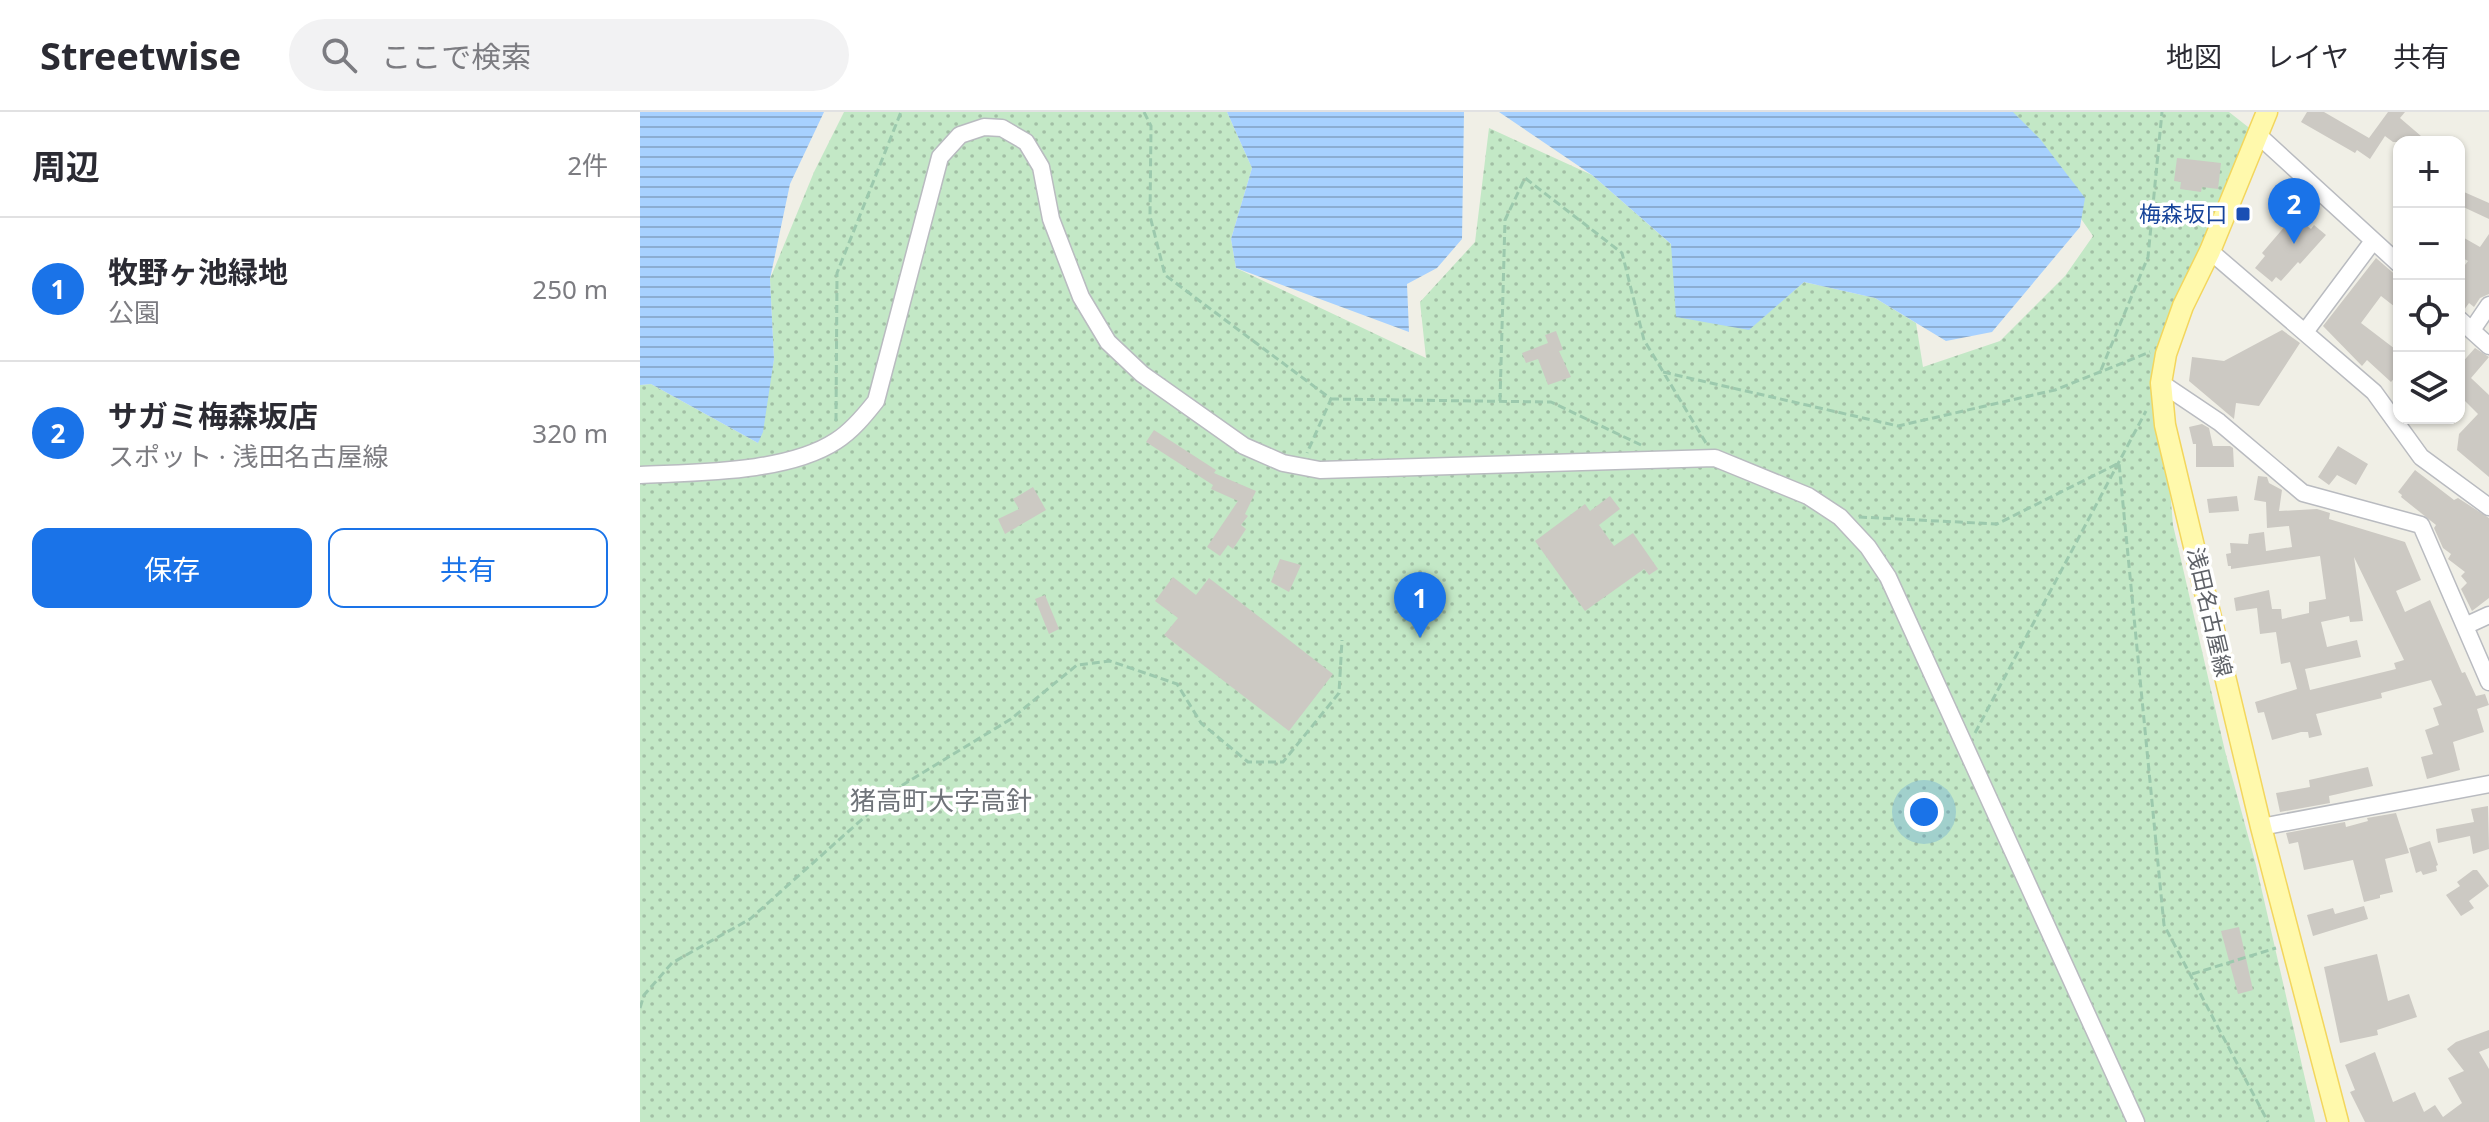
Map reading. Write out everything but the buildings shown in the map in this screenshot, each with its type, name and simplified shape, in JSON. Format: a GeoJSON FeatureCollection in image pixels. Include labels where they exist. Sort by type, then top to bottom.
{"type":"FeatureCollection","features":[{"type":"Feature","properties":{"kind":"main road","name":"浅田名古屋線"},"geometry":{"type":"LineString","coordinates":[[2267,112],[2210,251],[2183,306],[2169,344],[2161,383],[2165,425],[2261,827],[2338,1122]]}},
{"type":"Feature","properties":{"kind":"street"},"geometry":{"type":"LineString","coordinates":[[640,475],[733,470],[799,458],[836,441],[863,418],[876,401],[940,157],[960,135],[984,127],[1002,128],[1026,142],[1041,167],[1056,232],[1081,297],[1108,342],[1142,374],[1244,446],[1283,463],[1320,470],[1715,458],[1808,496],[1840,517],[1868,547],[1888,577],[2136,1122]]}},
{"type":"Feature","properties":{"kind":"street"},"geometry":{"type":"LineString","coordinates":[[2257,134],[2393,259]]}},
{"type":"Feature","properties":{"kind":"street"},"geometry":{"type":"LineString","coordinates":[[2305,332],[2373,241]]}},
{"type":"Feature","properties":{"kind":"street"},"geometry":{"type":"LineString","coordinates":[[2210,251],[2374,392],[2421,457],[2489,507]]}},
{"type":"Feature","properties":{"kind":"street"},"geometry":{"type":"LineString","coordinates":[[2489,305],[2465,324],[2489,346]]}},
{"type":"Feature","properties":{"kind":"street"},"geometry":{"type":"LineString","coordinates":[[2161,383],[2219,422],[2303,493],[2421,525],[2489,682]]}},
{"type":"Feature","properties":{"kind":"street"},"geometry":{"type":"LineString","coordinates":[[2465,626],[2489,615]]}},
{"type":"Feature","properties":{"kind":"street"},"geometry":{"type":"LineString","coordinates":[[2261,827],[2489,784]]}},
{"type":"Feature","properties":{"kind":"path"},"geometry":{"type":"LineString","coordinates":[[836,441],[837,273],[901,112]]}},
{"type":"Feature","properties":{"kind":"path"},"geometry":{"type":"LineString","coordinates":[[1144,112],[1151,126],[1150,216],[1165,275],[1331,399],[1551,402],[1643,447]]}},
{"type":"Feature","properties":{"kind":"path"},"geometry":{"type":"LineString","coordinates":[[2101,372],[2148,257],[2162,112]]}},
{"type":"Feature","properties":{"kind":"path"},"geometry":{"type":"LineString","coordinates":[[1500,401],[1505,220],[1525,178],[1622,253],[1644,340],[1715,458]]}},
{"type":"Feature","properties":{"kind":"path"},"geometry":{"type":"LineString","coordinates":[[1663,372],[1898,426],[2055,390],[2169,344]]}},
{"type":"Feature","properties":{"kind":"path"},"geometry":{"type":"LineString","coordinates":[[1301,466],[1331,399]]}},
{"type":"Feature","properties":{"kind":"path"},"geometry":{"type":"LineString","coordinates":[[1967,749],[2147,410]]}},
{"type":"Feature","properties":{"kind":"path"},"geometry":{"type":"LineString","coordinates":[[1840,517],[1997,524],[2119,463]]}},
{"type":"Feature","properties":{"kind":"path"},"geometry":{"type":"LineString","coordinates":[[2119,463],[2164,925],[2268,1122]]}},
{"type":"Feature","properties":{"kind":"path"},"geometry":{"type":"LineString","coordinates":[[640,1008],[644,995],[672,963],[750,919],[896,789],[1011,719],[1077,665],[1110,661],[1177,684],[1201,723],[1248,762],[1283,762],[1339,693],[1342,640]]}},
{"type":"Feature","properties":{"kind":"path"},"geometry":{"type":"LineString","coordinates":[[2190,974],[2291,944]]}},
{"type":"Feature","properties":{"kind":"green space"},"geometry":{"type":"Polygon","coordinates":[[[844,112],[1227,112],[1252,168],[1231,239],[1236,268],[1426,358],[1420,302],[1475,242],[1489,128],[1592,175],[1672,245],[1749,329],[1804,282],[1875,298],[1916,323],[1923,367],[2000,341],[2065,276],[2093,236],[2007,112],[2229,112],[2257,134],[2161,384],[2173,525],[2315,1122],[640,1122],[640,385],[651,384],[758,443],[774,359],[770,279],[814,172],[844,112]]]}},
{"type":"Feature","properties":{"kind":"water"},"geometry":{"type":"Polygon","coordinates":[[[640,112],[824,112],[790,184],[770,279],[774,359],[763,432],[758,443],[651,384],[640,385],[640,112]]]}},
{"type":"Feature","properties":{"kind":"water"},"geometry":{"type":"Polygon","coordinates":[[[1227,112],[1464,112],[1462,239],[1437,268],[1407,284],[1409,332],[1236,268],[1231,239],[1252,168],[1227,112]]]}},
{"type":"Feature","properties":{"kind":"water"},"geometry":{"type":"Polygon","coordinates":[[[1499,112],[2013,112],[2040,139],[2085,198],[2080,227],[1992,332],[1946,341],[1875,298],[1804,282],[1749,330],[1676,317],[1671,244],[1592,175],[1499,112]]]}},
{"type":"Feature","properties":{"kind":"place","name":"梅森坂口"},"geometry":{"type":"Point","coordinates":[2243,214]}},
{"type":"Feature","properties":{"kind":"place","name":"サガミ梅森坂店"},"geometry":{"type":"Point","coordinates":[2294,244]}},
{"type":"Feature","properties":{"kind":"place","name":"牧野ヶ池緑地"},"geometry":{"type":"Point","coordinates":[1420,638]}},
{"type":"Feature","properties":{"kind":"district","name":"猪高町大字高針"},"geometry":{"type":"Point","coordinates":[941,801]}}]}
